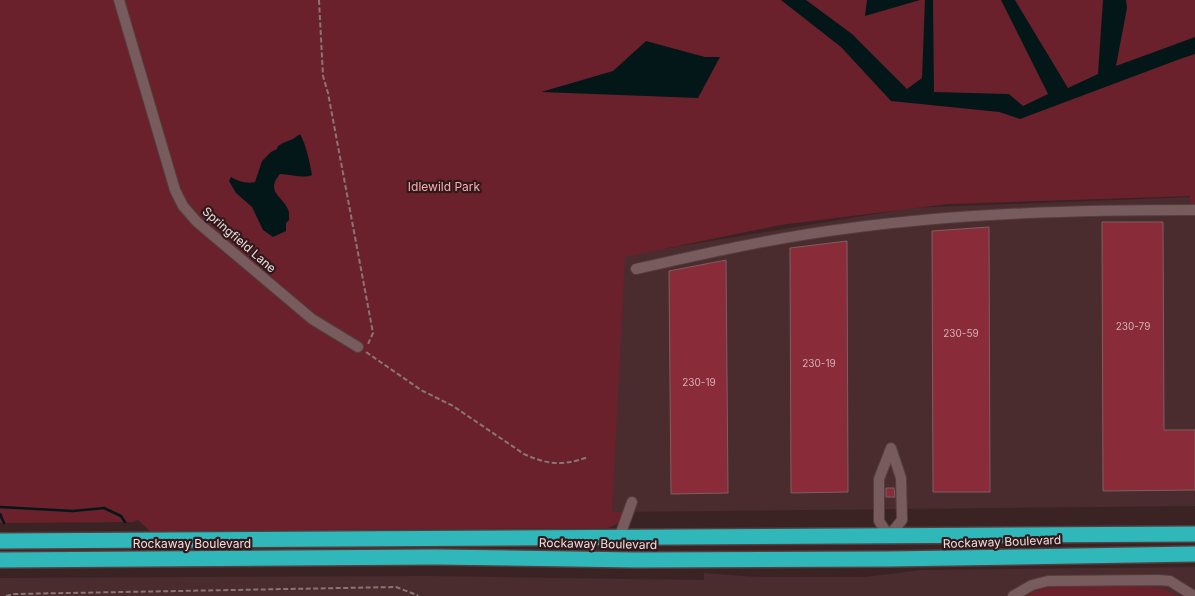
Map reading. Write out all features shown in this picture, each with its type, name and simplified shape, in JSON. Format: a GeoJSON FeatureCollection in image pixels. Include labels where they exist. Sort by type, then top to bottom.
{"type":"FeatureCollection","features":[{"type":"Feature","properties":{"kind":"highway","name":"Rockaway Boulevard"},"geometry":{"type":"LineString","coordinates":[[0,541],[1195,534]]}},
{"type":"Feature","properties":{"kind":"highway","name":"Rockaway Boulevard"},"geometry":{"type":"LineString","coordinates":[[0,560],[436,557],[635,560],[880,560],[1195,554]]}},
{"type":"Feature","properties":{"kind":"street","name":"Springfield Lane"},"geometry":{"type":"LineString","coordinates":[[119,0],[175,190],[183,206],[197,222],[312,319],[358,347]]}},
{"type":"Feature","properties":{"kind":"street"},"geometry":{"type":"LineString","coordinates":[[636,269],[794,236],[889,223],[1056,212],[1194,210]]}},
{"type":"Feature","properties":{"kind":"street"},"geometry":{"type":"LineString","coordinates":[[891,448],[901,478],[902,520],[889,536],[879,520],[879,479],[891,448]]}},
{"type":"Feature","properties":{"kind":"street"},"geometry":{"type":"LineString","coordinates":[[619,538],[632,502]]}},
{"type":"Feature","properties":{"kind":"street"},"geometry":{"type":"LineString","coordinates":[[1013,596],[1032,585],[1048,581],[1159,580],[1170,581],[1194,596]]}},
{"type":"Feature","properties":{"kind":"path"},"geometry":{"type":"LineString","coordinates":[[319,0],[323,76],[328,93],[373,333],[368,344],[358,347]]}},
{"type":"Feature","properties":{"kind":"path"},"geometry":{"type":"LineString","coordinates":[[358,347],[421,390],[460,411],[524,454],[536,459],[562,464],[588,458]]}},
{"type":"Feature","properties":{"kind":"path"},"geometry":{"type":"LineString","coordinates":[[6,596],[14,594],[396,587],[418,596]]}},
{"type":"Feature","properties":{"kind":"shaded area"},"geometry":{"type":"Polygon","coordinates":[[[781,0],[806,0],[852,34],[907,89],[922,78],[925,0],[933,0],[934,92],[1009,94],[1023,106],[1048,94],[1001,0],[1015,0],[1068,88],[1098,74],[1103,0],[1126,0],[1127,8],[1116,66],[1195,37],[1195,54],[1020,119],[999,112],[891,101],[841,47],[781,0]]]}},
{"type":"Feature","properties":{"kind":"shaded area"},"geometry":{"type":"Polygon","coordinates":[[[867,0],[920,0],[865,16],[867,0]]]}},
{"type":"Feature","properties":{"kind":"shaded area"},"geometry":{"type":"Polygon","coordinates":[[[646,41],[705,57],[720,57],[698,98],[541,92],[613,71],[646,41]]]}},
{"type":"Feature","properties":{"kind":"shaded area"},"geometry":{"type":"Polygon","coordinates":[[[300,134],[306,148],[312,175],[280,174],[276,180],[275,190],[287,207],[289,220],[286,223],[286,231],[273,237],[263,230],[252,207],[236,193],[229,181],[231,177],[243,182],[255,182],[262,161],[277,149],[278,146],[300,134]]]}},
{"type":"Feature","properties":{"kind":"shaded area"},"geometry":{"type":"Polygon","coordinates":[[[1193,197],[1195,202],[1195,506],[612,512],[619,256],[912,208],[1193,197]]]}},
{"type":"Feature","properties":{"kind":"shaded area"},"geometry":{"type":"Polygon","coordinates":[[[1195,567],[1195,596],[0,596],[0,578],[430,576],[704,580],[704,573],[756,577],[866,577],[921,570],[1195,567]]]}},
{"type":"Feature","properties":{"kind":"green space","name":"Idlewild Park"},"geometry":{"type":"Polygon","coordinates":[[[0,0],[1195,0],[1195,206],[1191,204],[1190,196],[948,204],[780,225],[625,257],[612,512],[624,512],[621,521],[608,528],[150,531],[138,520],[133,522],[0,523],[0,0]]]}},
{"type":"Feature","properties":{"kind":"green space"},"geometry":{"type":"Polygon","coordinates":[[[1056,586],[1141,586],[1160,588],[1178,596],[1025,596],[1043,588],[1056,586]]]}},
{"type":"Feature","properties":{"kind":"building"},"geometry":{"type":"Polygon","coordinates":[[[1102,222],[1163,222],[1164,430],[1195,430],[1195,490],[1103,491],[1102,222]]]}},
{"type":"Feature","properties":{"kind":"building"},"geometry":{"type":"Polygon","coordinates":[[[989,227],[990,492],[933,492],[932,231],[989,227]]]}},
{"type":"Feature","properties":{"kind":"building"},"geometry":{"type":"Polygon","coordinates":[[[847,241],[848,492],[791,493],[790,248],[847,241]]]}},
{"type":"Feature","properties":{"kind":"building"},"geometry":{"type":"Polygon","coordinates":[[[726,260],[728,493],[671,494],[669,271],[726,260]]]}},
{"type":"Feature","properties":{"kind":"building"},"geometry":{"type":"Polygon","coordinates":[[[886,488],[894,488],[895,497],[886,497],[886,488]]]}},
{"type":"Feature","properties":{"kind":"waterway"},"geometry":{"type":"LineString","coordinates":[[0,507],[73,511],[104,508],[121,516],[125,522]]}},
{"type":"Feature","properties":{"kind":"waterway"},"geometry":{"type":"LineString","coordinates":[[0,514],[4,523]]}}]}
